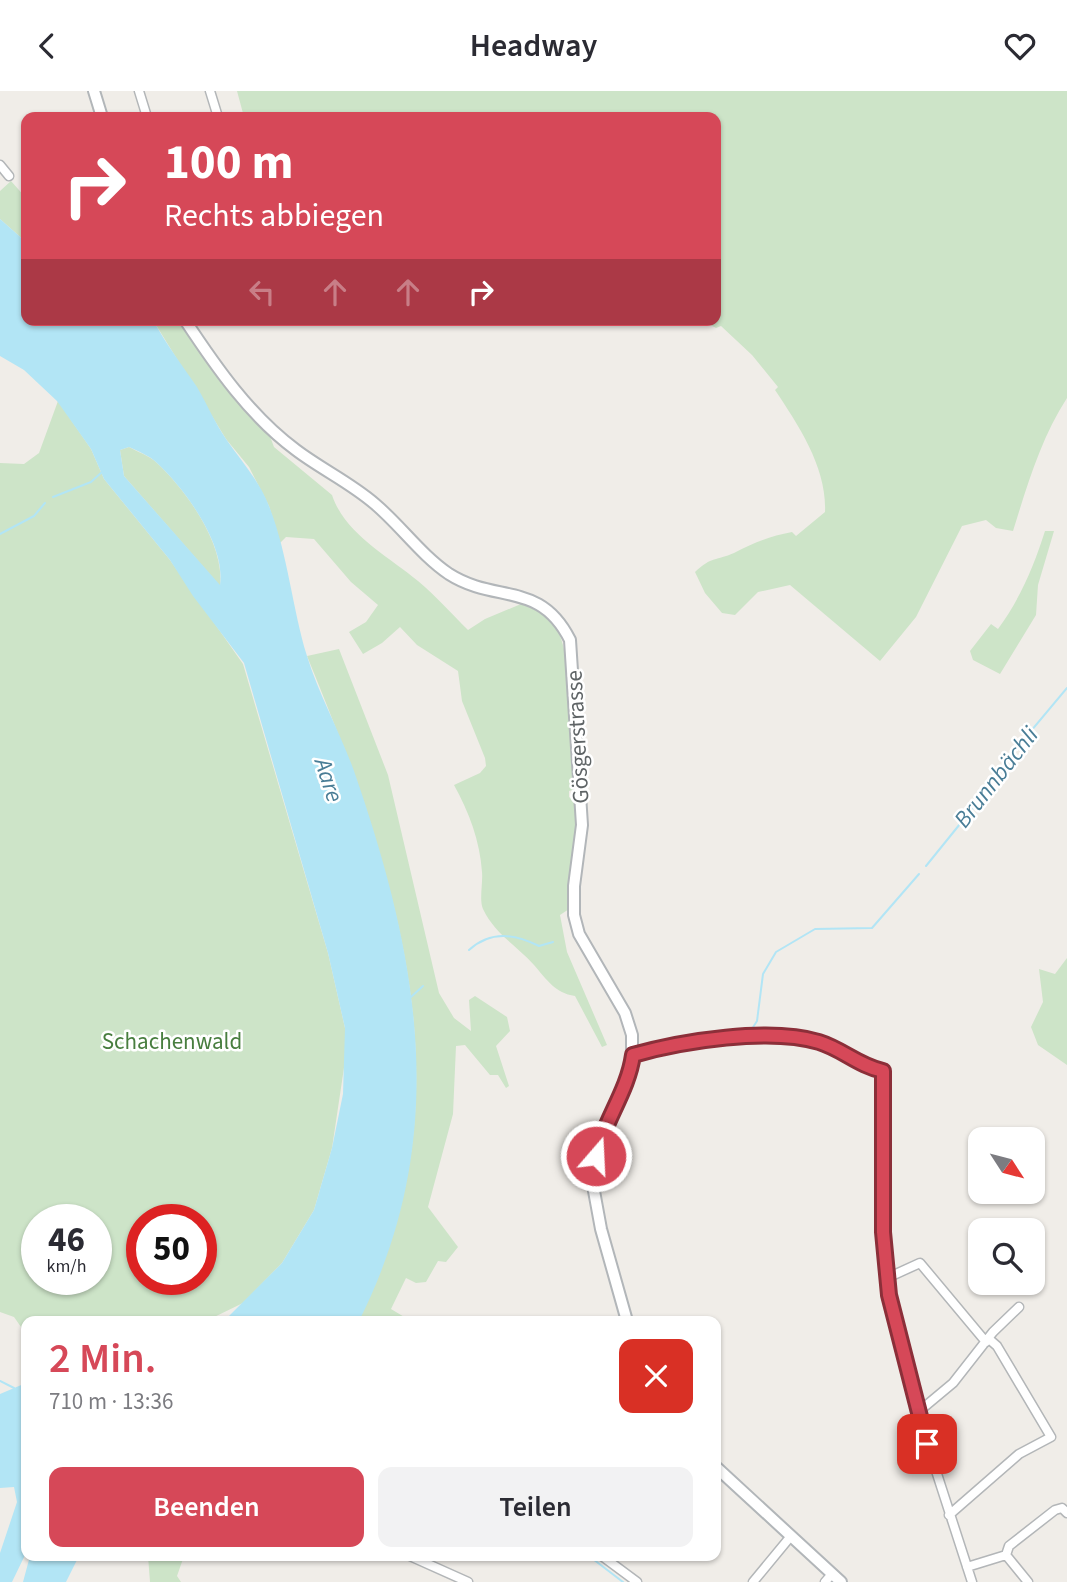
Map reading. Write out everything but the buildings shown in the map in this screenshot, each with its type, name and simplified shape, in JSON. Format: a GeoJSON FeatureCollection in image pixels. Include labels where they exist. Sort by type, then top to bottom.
{"type":"FeatureCollection","features":[{"type":"Feature","properties":{"kind":"main road"},"geometry":{"type":"LineString","coordinates":[[94,91],[100,112]]}},
{"type":"Feature","properties":{"kind":"main road","name":"Gösgerstrasse"},"geometry":{"type":"LineString","coordinates":[[190,326],[259,418],[293,449],[373,502],[438,565],[473,585],[529,597],[549,610],[561,623],[572,648],[581,797],[582,840],[573,886],[574,915],[579,934],[625,1013],[632,1034],[633,1055],[628,1077],[598,1145],[594,1170],[596,1208],[626,1316]]}},
{"type":"Feature","properties":{"kind":"main road"},"geometry":{"type":"LineString","coordinates":[[721,1472],[791,1536],[828,1578],[841,1582]]}},
{"type":"Feature","properties":{"kind":"street"},"geometry":{"type":"LineString","coordinates":[[139,91],[145,112]]}},
{"type":"Feature","properties":{"kind":"street"},"geometry":{"type":"LineString","coordinates":[[210,91],[216,112]]}},
{"type":"Feature","properties":{"kind":"street"},"geometry":{"type":"LineString","coordinates":[[0,165],[9,176]]}},
{"type":"Feature","properties":{"kind":"street"},"geometry":{"type":"LineString","coordinates":[[633,1055],[683,1042],[786,1036],[823,1043],[864,1066],[883,1071],[885,1239],[891,1309],[917,1413],[972,1582]]}},
{"type":"Feature","properties":{"kind":"street"},"geometry":{"type":"LineString","coordinates":[[887,1278],[914,1263],[922,1264],[987,1340],[997,1346],[1051,1437],[1018,1454],[949,1515]]}},
{"type":"Feature","properties":{"kind":"street"},"geometry":{"type":"LineString","coordinates":[[917,1413],[953,1383],[987,1340],[1019,1307]]}},
{"type":"Feature","properties":{"kind":"street"},"geometry":{"type":"LineString","coordinates":[[1006,1555],[1009,1546],[1055,1510],[1062,1508],[1067,1513]]}},
{"type":"Feature","properties":{"kind":"street"},"geometry":{"type":"LineString","coordinates":[[753,1582],[791,1536]]}},
{"type":"Feature","properties":{"kind":"street"},"geometry":{"type":"LineString","coordinates":[[967,1567],[1006,1555]]}},
{"type":"Feature","properties":{"kind":"street"},"geometry":{"type":"LineString","coordinates":[[1006,1555],[1028,1582]]}},
{"type":"Feature","properties":{"kind":"street"},"geometry":{"type":"LineString","coordinates":[[421,1561],[468,1582]]}},
{"type":"Feature","properties":{"kind":"street"},"geometry":{"type":"LineString","coordinates":[[609,1561],[637,1582]]}},
{"type":"Feature","properties":{"kind":"green space"},"geometry":{"type":"Polygon","coordinates":[[[237,91],[1067,91],[1067,398],[1042,446],[1013,531],[996,528],[986,520],[962,526],[916,617],[880,661],[790,585],[758,592],[735,615],[722,613],[705,593],[695,572],[701,567],[762,540],[792,532],[796,536],[825,512],[821,479],[810,448],[775,390],[778,387],[752,355],[721,326],[721,112],[243,112],[237,91]]]}},
{"type":"Feature","properties":{"kind":"green space"},"geometry":{"type":"Polygon","coordinates":[[[11,181],[21,192],[21,238],[0,219],[0,191],[11,181]]]}},
{"type":"Feature","properties":{"kind":"green space"},"geometry":{"type":"Polygon","coordinates":[[[157,326],[187,326],[244,411],[268,431],[274,447],[332,495],[338,509],[357,533],[425,587],[468,630],[485,619],[521,604],[543,614],[553,623],[565,654],[572,701],[578,788],[569,791],[569,797],[579,805],[569,909],[560,915],[567,952],[607,1045],[602,1047],[575,996],[552,985],[500,932],[483,909],[479,849],[469,816],[454,785],[480,773],[486,766],[462,701],[458,671],[417,645],[400,627],[382,643],[363,654],[349,632],[366,622],[378,605],[351,582],[314,539],[286,537],[280,543],[269,506],[249,467],[226,439],[157,326]]]}},
{"type":"Feature","properties":{"kind":"green space","name":"Schachenwald"},"geometry":{"type":"Polygon","coordinates":[[[58,401],[91,449],[104,479],[170,560],[243,664],[328,953],[345,1028],[345,1061],[332,1148],[314,1210],[282,1263],[243,1303],[216,1316],[21,1316],[21,1327],[14,1317],[0,1312],[0,463],[24,464],[39,453],[58,401]]]}},
{"type":"Feature","properties":{"kind":"green space"},"geometry":{"type":"Polygon","coordinates":[[[129,447],[157,463],[191,503],[210,536],[216,553],[220,586],[124,476],[120,450],[129,447]]]}},
{"type":"Feature","properties":{"kind":"green space"},"geometry":{"type":"Polygon","coordinates":[[[1045,531],[1054,531],[1038,585],[1036,615],[1000,674],[973,660],[970,651],[991,624],[998,629],[1006,618],[1026,582],[1045,531]]]}},
{"type":"Feature","properties":{"kind":"green space"},"geometry":{"type":"Polygon","coordinates":[[[339,649],[388,775],[439,993],[454,1018],[471,1031],[469,1000],[475,996],[507,1017],[510,1031],[496,1046],[509,1086],[506,1088],[498,1075],[490,1075],[465,1045],[456,1046],[453,1114],[428,1207],[458,1247],[446,1262],[438,1261],[426,1282],[416,1283],[406,1278],[391,1309],[403,1316],[360,1316],[393,1236],[411,1152],[416,1068],[409,985],[393,903],[369,821],[307,656],[339,649]]]}},
{"type":"Feature","properties":{"kind":"green space"},"geometry":{"type":"Polygon","coordinates":[[[1067,958],[1067,1065],[1038,1045],[1031,1027],[1043,1002],[1039,969],[1055,974],[1067,958]]]}},
{"type":"Feature","properties":{"kind":"green space"},"geometry":{"type":"Polygon","coordinates":[[[148,1561],[182,1561],[177,1576],[181,1582],[150,1582],[148,1561]]]}},
{"type":"Feature","properties":{"kind":"water","name":"Aare"},"geometry":{"type":"Polygon","coordinates":[[[0,219],[21,238],[21,326],[157,326],[197,387],[222,433],[255,479],[269,506],[281,543],[307,656],[354,771],[377,841],[409,978],[416,1047],[415,1115],[407,1183],[388,1252],[361,1316],[229,1316],[282,1263],[314,1210],[332,1148],[343,1094],[345,1028],[328,953],[244,663],[193,596],[170,560],[104,479],[91,449],[57,401],[24,370],[0,356],[0,219]],[[129,447],[120,450],[124,476],[220,585],[217,553],[201,519],[180,487],[147,456],[129,447]]]}},
{"type":"Feature","properties":{"kind":"water"},"geometry":{"type":"Polygon","coordinates":[[[21,1385],[22,1561],[12,1582],[0,1582],[0,1553],[17,1502],[14,1487],[0,1488],[0,1394],[21,1385]]]}},
{"type":"Feature","properties":{"kind":"water"},"geometry":{"type":"Polygon","coordinates":[[[29,1561],[76,1561],[66,1582],[23,1582],[29,1561]]]}},
{"type":"Feature","properties":{"kind":"waterway"},"geometry":{"type":"LineString","coordinates":[[53,497],[91,482],[102,472]]}},
{"type":"Feature","properties":{"kind":"waterway"},"geometry":{"type":"LineString","coordinates":[[0,534],[34,516],[45,503]]}},
{"type":"Feature","properties":{"kind":"waterway","name":"Brunnbächli"},"geometry":{"type":"LineString","coordinates":[[926,866],[981,798],[1005,762],[1067,688]]}},
{"type":"Feature","properties":{"kind":"waterway","name":"Brunnbächli"},"geometry":{"type":"LineString","coordinates":[[750,1032],[757,1021],[763,974],[776,952],[815,929],[872,928],[919,874]]}},
{"type":"Feature","properties":{"kind":"waterway","name":"Brunnbächli"},"geometry":{"type":"LineString","coordinates":[[469,950],[486,939],[503,936],[539,946],[553,942]]}},
{"type":"Feature","properties":{"kind":"waterway"},"geometry":{"type":"LineString","coordinates":[[411,997],[423,986]]}},
{"type":"Feature","properties":{"kind":"waterway","name":"Brunnbächli"},"geometry":{"type":"LineString","coordinates":[[641,1046],[681,1037],[710,1036]]}},
{"type":"Feature","properties":{"kind":"waterway"},"geometry":{"type":"LineString","coordinates":[[0,1381],[14,1388]]}},
{"type":"Feature","properties":{"kind":"waterway"},"geometry":{"type":"LineString","coordinates":[[596,1561],[623,1582]]}},
{"type":"Feature","properties":{"kind":"route"},"geometry":{"type":"LineString","coordinates":[[596,1156],[603,1132],[628,1077],[633,1055],[683,1042],[786,1036],[823,1043],[864,1066],[883,1071],[883,1232],[889,1295],[927,1444]]}}]}
